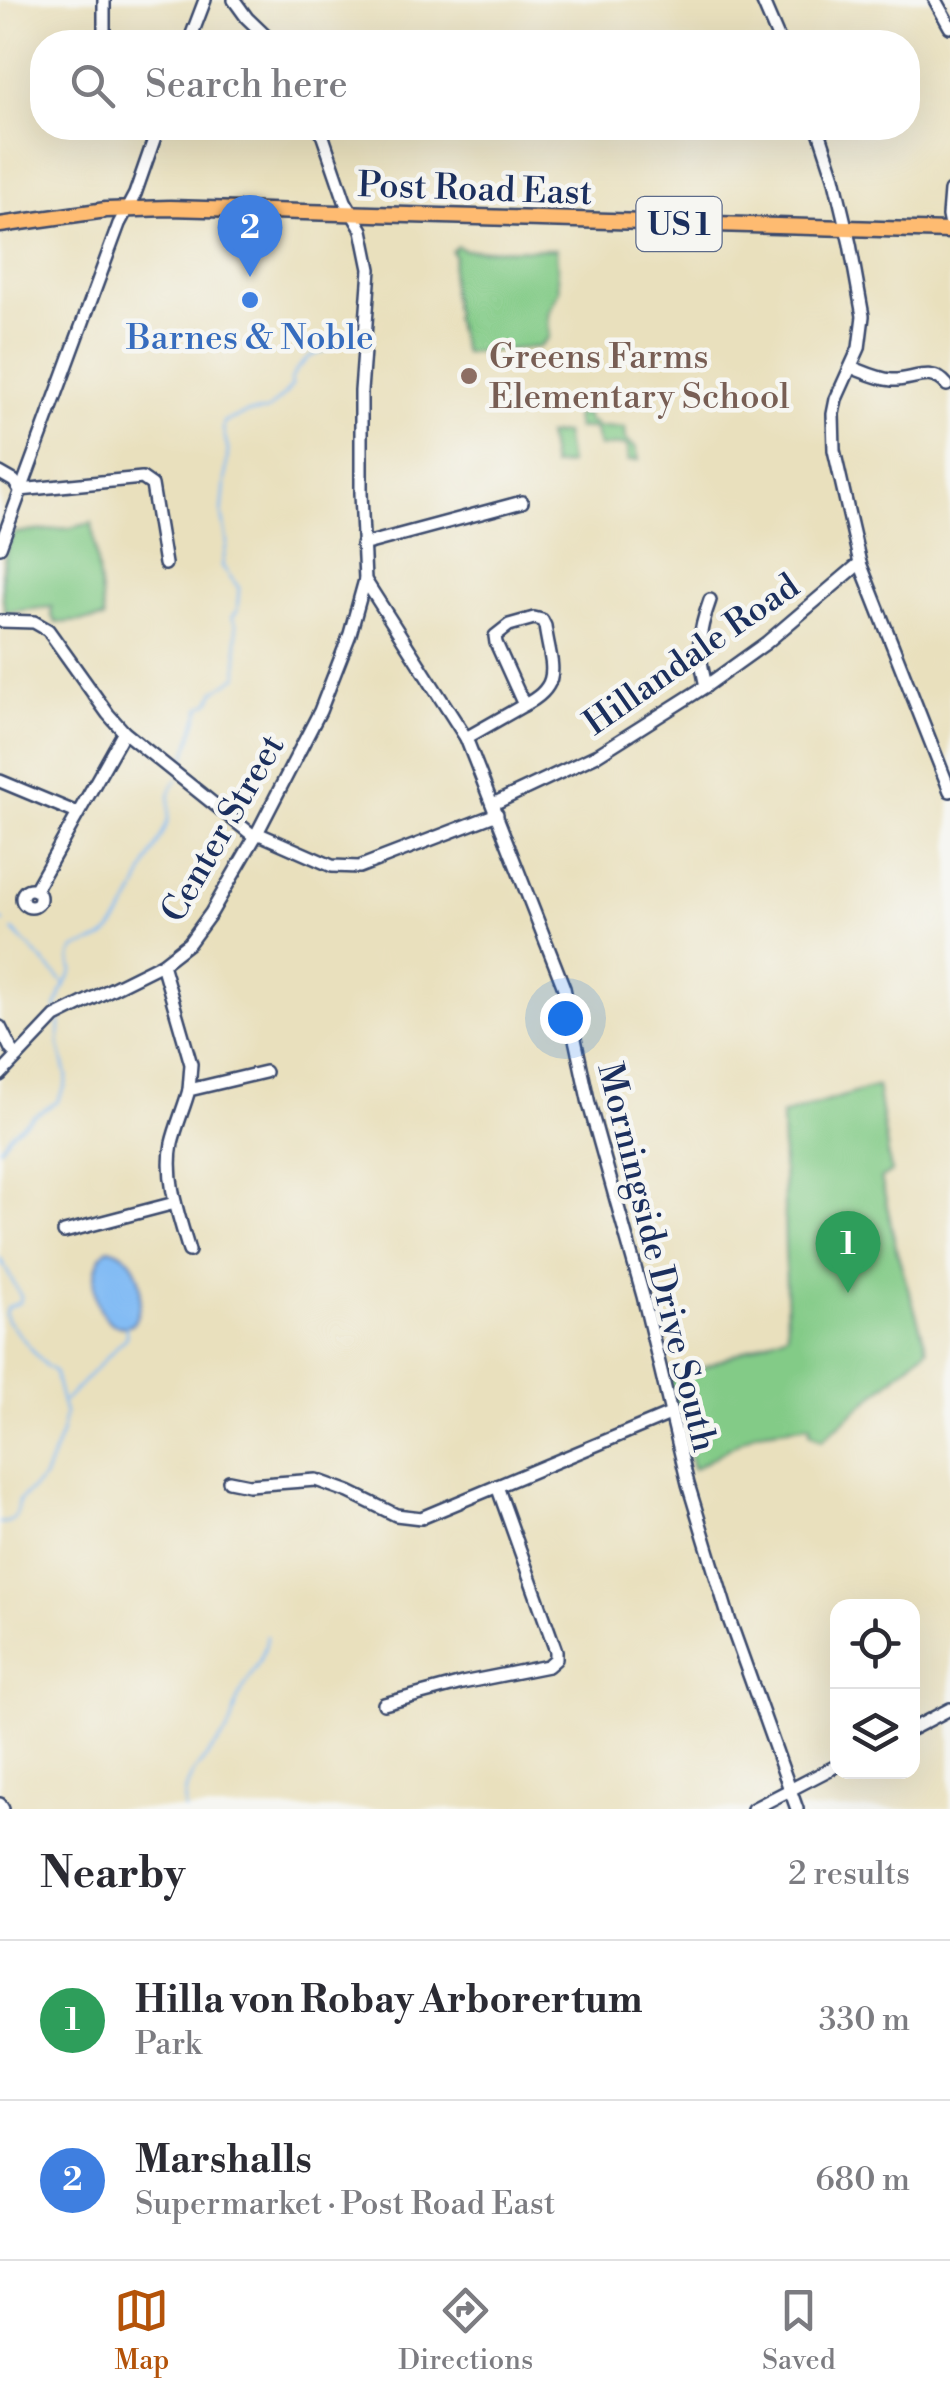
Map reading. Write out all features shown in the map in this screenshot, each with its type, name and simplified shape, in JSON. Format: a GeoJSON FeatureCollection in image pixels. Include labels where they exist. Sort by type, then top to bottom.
{"type":"FeatureCollection","features":[{"type":"Feature","properties":{"kind":"main road","name":"Post Road East"},"geometry":{"type":"LineString","coordinates":[[0,225],[128,208],[206,208],[950,228]]}},
{"type":"Feature","properties":{"kind":"street"},"geometry":{"type":"LineString","coordinates":[[104,0],[104,30]]}},
{"type":"Feature","properties":{"kind":"street"},"geometry":{"type":"LineString","coordinates":[[194,30],[205,0]]}},
{"type":"Feature","properties":{"kind":"street"},"geometry":{"type":"LineString","coordinates":[[234,0],[260,30]]}},
{"type":"Feature","properties":{"kind":"street"},"geometry":{"type":"LineString","coordinates":[[762,0],[775,30]]}},
{"type":"Feature","properties":{"kind":"street"},"geometry":{"type":"LineString","coordinates":[[935,0],[950,26]]}},
{"type":"Feature","properties":{"kind":"street"},"geometry":{"type":"LineString","coordinates":[[1,543],[154,140]]}},
{"type":"Feature","properties":{"kind":"street","name":"Morningside Drive South"},"geometry":{"type":"LineString","coordinates":[[324,140],[345,201],[365,240],[371,279],[360,391],[364,580],[466,738],[564,988],[589,1104],[644,1296],[670,1414],[720,1592],[798,1809]]}},
{"type":"Feature","properties":{"kind":"street"},"geometry":{"type":"LineString","coordinates":[[822,140],[854,260],[863,316],[861,340],[836,399],[834,450],[860,563],[950,791]]}},
{"type":"Feature","properties":{"kind":"street"},"geometry":{"type":"LineString","coordinates":[[950,191],[950,228]]}},
{"type":"Feature","properties":{"kind":"street"},"geometry":{"type":"LineString","coordinates":[[851,367],[884,380],[930,374],[947,384]]}},
{"type":"Feature","properties":{"kind":"street"},"geometry":{"type":"LineString","coordinates":[[0,473],[14,480],[20,490]]}},
{"type":"Feature","properties":{"kind":"street"},"geometry":{"type":"LineString","coordinates":[[20,490],[142,478],[148,481],[152,485],[165,564]]}},
{"type":"Feature","properties":{"kind":"street"},"geometry":{"type":"LineString","coordinates":[[362,545],[522,502]]}},
{"type":"Feature","properties":{"kind":"street","name":"Hillandale Road"},"geometry":{"type":"LineString","coordinates":[[0,621],[34,622],[48,630],[124,732],[254,838],[332,866],[359,867],[495,809],[597,756],[766,643],[860,563]]}},
{"type":"Feature","properties":{"kind":"street","name":"Center Street"},"geometry":{"type":"LineString","coordinates":[[0,1075],[58,1015],[162,964],[189,943],[254,838],[320,711],[350,634],[364,580]]}},
{"type":"Feature","properties":{"kind":"street"},"geometry":{"type":"LineString","coordinates":[[706,686],[698,654],[702,622],[710,600]]}},
{"type":"Feature","properties":{"kind":"street"},"geometry":{"type":"LineString","coordinates":[[466,738],[524,704],[545,691],[552,676],[545,626],[542,620],[534,618],[508,625],[495,636],[524,704]]}},
{"type":"Feature","properties":{"kind":"street"},"geometry":{"type":"LineString","coordinates":[[35,890],[124,732]]}},
{"type":"Feature","properties":{"kind":"street"},"geometry":{"type":"LineString","coordinates":[[0,781],[78,814]]}},
{"type":"Feature","properties":{"kind":"street"},"geometry":{"type":"LineString","coordinates":[[162,964],[191,1064],[189,1090],[172,1144],[170,1173],[189,1251]]}},
{"type":"Feature","properties":{"kind":"street"},"geometry":{"type":"LineString","coordinates":[[0,1027],[18,1056]]}},
{"type":"Feature","properties":{"kind":"street"},"geometry":{"type":"LineString","coordinates":[[189,1090],[265,1072]]}},
{"type":"Feature","properties":{"kind":"street"},"geometry":{"type":"LineString","coordinates":[[64,1232],[175,1204]]}},
{"type":"Feature","properties":{"kind":"street"},"geometry":{"type":"LineString","coordinates":[[229,1481],[249,1485],[316,1480],[396,1515],[421,1518],[670,1414]]}},
{"type":"Feature","properties":{"kind":"street"},"geometry":{"type":"LineString","coordinates":[[384,1704],[548,1666],[556,1660],[497,1486]]}},
{"type":"Feature","properties":{"kind":"street"},"geometry":{"type":"LineString","coordinates":[[920,1725],[950,1709]]}},
{"type":"Feature","properties":{"kind":"street"},"geometry":{"type":"LineString","coordinates":[[753,1809],[830,1769]]}},
{"type":"Feature","properties":{"kind":"green space"},"geometry":{"type":"Polygon","coordinates":[[[457,246],[464,250],[556,249],[559,290],[548,314],[549,337],[539,347],[464,353],[452,290],[452,251],[457,246]]]}},
{"type":"Feature","properties":{"kind":"green space"},"geometry":{"type":"Polygon","coordinates":[[[586,414],[589,423],[596,427],[625,428],[626,440],[636,448],[639,460],[628,461],[624,445],[599,447],[594,428],[577,429],[575,415],[586,414]]]}},
{"type":"Feature","properties":{"kind":"green space"},"geometry":{"type":"Polygon","coordinates":[[[564,433],[569,464],[552,466],[547,435],[564,433]]]}},
{"type":"Feature","properties":{"kind":"green space"},"geometry":{"type":"Polygon","coordinates":[[[92,523],[104,619],[56,623],[52,607],[5,612],[2,572],[14,533],[92,523]]]}},
{"type":"Feature","properties":{"kind":"green space"},"geometry":{"type":"Polygon","coordinates":[[[877,1086],[891,1172],[881,1178],[897,1252],[927,1349],[822,1440],[810,1433],[810,1425],[757,1432],[693,1469],[670,1381],[787,1333],[782,1115],[877,1086]]]}},
{"type":"Feature","properties":{"kind":"water"},"geometry":{"type":"Polygon","coordinates":[[[109,1248],[129,1259],[139,1280],[140,1303],[132,1325],[119,1326],[108,1321],[96,1298],[96,1269],[109,1248]]]}},
{"type":"Feature","properties":{"kind":"waterway"},"geometry":{"type":"LineString","coordinates":[[180,773],[201,707],[210,702],[215,691],[238,676],[236,624],[232,617],[237,611],[239,588],[222,566],[227,542],[222,514],[228,450],[224,422],[247,413],[267,411],[286,393],[296,370],[309,357],[345,342]]}},
{"type":"Feature","properties":{"kind":"waterway"},"geometry":{"type":"LineString","coordinates":[[56,1009],[73,971],[74,950],[107,935],[133,897],[165,829],[170,792],[177,780]]}},
{"type":"Feature","properties":{"kind":"waterway"},"geometry":{"type":"LineString","coordinates":[[0,919],[4,922]]}},
{"type":"Feature","properties":{"kind":"waterway"},"geometry":{"type":"LineString","coordinates":[[13,930],[64,983]]}},
{"type":"Feature","properties":{"kind":"waterway"},"geometry":{"type":"LineString","coordinates":[[0,1148],[10,1134],[57,1102],[65,1087],[60,1022]]}},
{"type":"Feature","properties":{"kind":"waterway"},"geometry":{"type":"LineString","coordinates":[[0,1258],[21,1297],[20,1302],[7,1308],[7,1320],[54,1371],[65,1414],[44,1478],[19,1501],[12,1520],[0,1523]]}},
{"type":"Feature","properties":{"kind":"waterway"},"geometry":{"type":"LineString","coordinates":[[65,1401],[126,1337],[126,1327]]}},
{"type":"Feature","properties":{"kind":"waterway"},"geometry":{"type":"LineString","coordinates":[[185,1809],[192,1775],[229,1729],[238,1699],[259,1661],[267,1636]]}},
{"type":"Feature","properties":{"kind":"place","name":"Marshalls"},"geometry":{"type":"Point","coordinates":[250,277]}},
{"type":"Feature","properties":{"kind":"place","name":"Barnes & Noble"},"geometry":{"type":"Point","coordinates":[250,300]}},
{"type":"Feature","properties":{"kind":"place","name":"Greens Farms Elementary School"},"geometry":{"type":"Point","coordinates":[469,376]}},
{"type":"Feature","properties":{"kind":"place","name":"Hilla von Robay Arborertum"},"geometry":{"type":"Point","coordinates":[848,1293]}}]}
